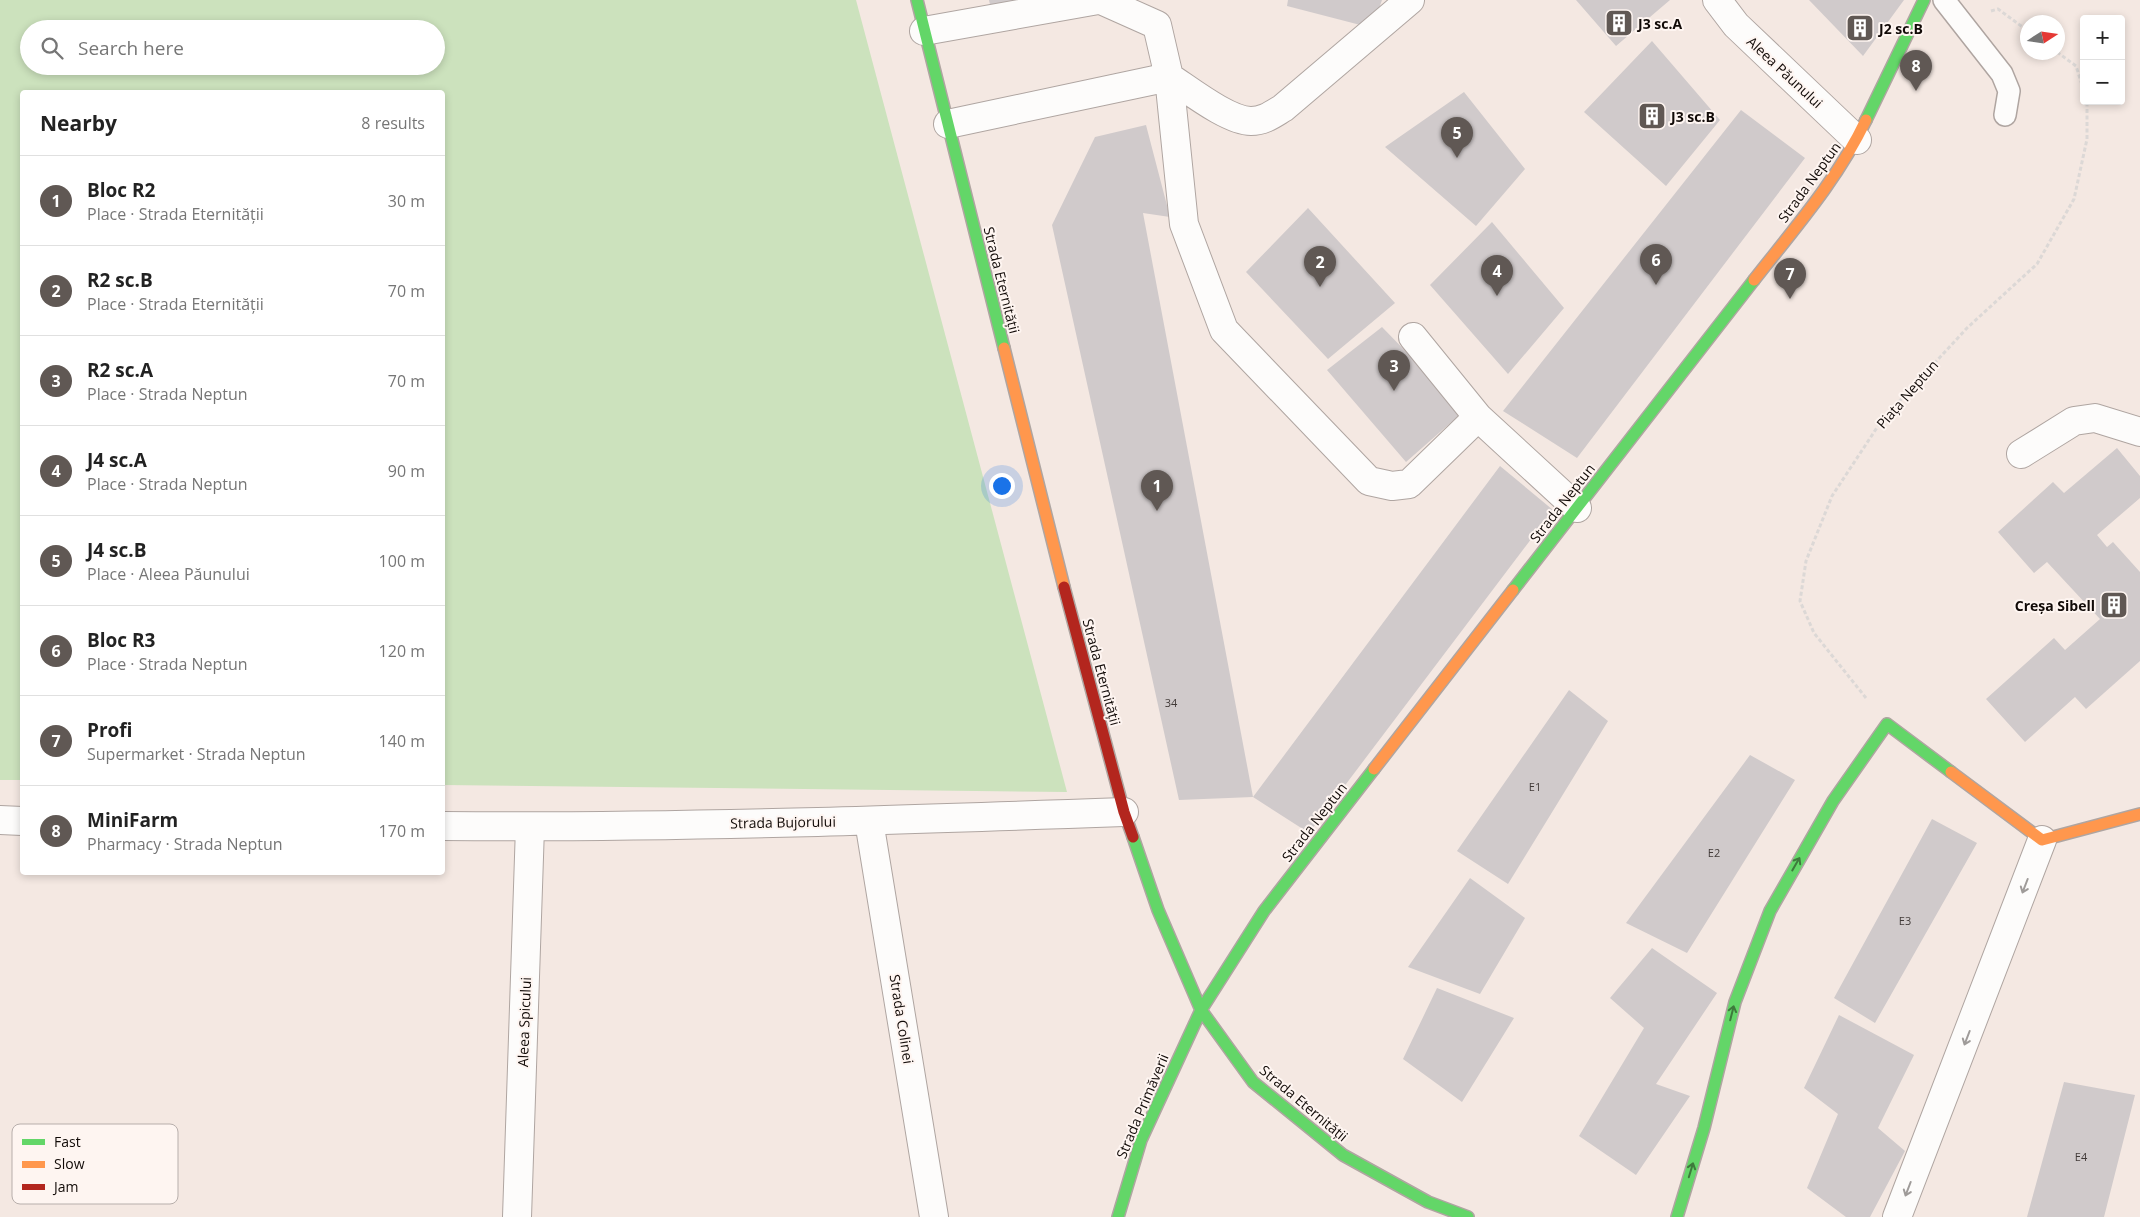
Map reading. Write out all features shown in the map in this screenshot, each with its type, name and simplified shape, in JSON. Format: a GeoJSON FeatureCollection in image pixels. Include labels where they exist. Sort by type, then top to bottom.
{"type":"FeatureCollection","features":[{"type":"Feature","properties":{"kind":"street","name":"Strada Eternității"},"geometry":{"type":"LineString","coordinates":[[917,0],[1042,502],[1124,812],[1158,910],[1201,1010],[1253,1082],[1343,1155],[1428,1202],[1468,1217]]}},
{"type":"Feature","properties":{"kind":"street"},"geometry":{"type":"LineString","coordinates":[[924,31],[1099,0],[1157,25],[1169,77],[1184,224],[1224,330],[1369,481],[1392,486],[1409,484],[1478,417]]}},
{"type":"Feature","properties":{"kind":"street"},"geometry":{"type":"LineString","coordinates":[[948,124],[1169,77],[1231,116],[1250,121],[1267,118],[1283,108],[1410,0]]}},
{"type":"Feature","properties":{"kind":"street","name":"Aleea Păunului"},"geometry":{"type":"LineString","coordinates":[[1717,0],[1736,26],[1857,140]]}},
{"type":"Feature","properties":{"kind":"street","name":"Strada Neptun"},"geometry":{"type":"LineString","coordinates":[[1201,1010],[1264,911],[1828,185],[1857,140],[1924,0]]}},
{"type":"Feature","properties":{"kind":"street"},"geometry":{"type":"LineString","coordinates":[[1413,337],[1478,417],[1577,508]]}},
{"type":"Feature","properties":{"kind":"street"},"geometry":{"type":"LineString","coordinates":[[2021,454],[2074,421],[2095,418],[2140,432]]}},
{"type":"Feature","properties":{"kind":"street"},"geometry":{"type":"LineString","coordinates":[[1678,1217],[1704,1128],[1735,1002],[1770,911],[1832,801],[1887,724],[2042,840]]}},
{"type":"Feature","properties":{"kind":"street","name":"Strada Bujorului"},"geometry":{"type":"LineString","coordinates":[[445,826],[530,827],[869,821],[1124,812]]}},
{"type":"Feature","properties":{"kind":"street"},"geometry":{"type":"LineString","coordinates":[[2042,840],[2140,814]]}},
{"type":"Feature","properties":{"kind":"street"},"geometry":{"type":"LineString","coordinates":[[0,820],[20,821]]}},
{"type":"Feature","properties":{"kind":"street","name":"Strada Colinei"},"geometry":{"type":"LineString","coordinates":[[869,821],[934,1217]]}},
{"type":"Feature","properties":{"kind":"street","name":"Aleea Spicului"},"geometry":{"type":"LineString","coordinates":[[517,1217],[530,827]]}},
{"type":"Feature","properties":{"kind":"street"},"geometry":{"type":"LineString","coordinates":[[1897,1217],[2042,840]]}},
{"type":"Feature","properties":{"kind":"street","name":"Strada Primăverii"},"geometry":{"type":"LineString","coordinates":[[1118,1217],[1141,1140],[1201,1010]]}},
{"type":"Feature","properties":{"kind":"lane"},"geometry":{"type":"LineString","coordinates":[[1944,0],[2002,74],[2008,91],[2005,116]]}},
{"type":"Feature","properties":{"kind":"path"},"geometry":{"type":"LineString","coordinates":[[2065,58],[2076,66],[2080,78]]}},
{"type":"Feature","properties":{"kind":"path","name":"Piața Neptun"},"geometry":{"type":"LineString","coordinates":[[1887,724],[1814,633],[1800,601],[1806,561],[1832,496],[1882,420],[1967,328],[2037,264],[2074,199],[2087,139],[2087,105]]}},
{"type":"Feature","properties":{"kind":"green space"},"geometry":{"type":"Polygon","coordinates":[[[0,0],[856,0],[1067,792],[445,785],[445,90],[20,90],[20,780],[0,780],[0,0]]]}},
{"type":"Feature","properties":{"kind":"building"},"geometry":{"type":"Polygon","coordinates":[[[989,0],[1022,0],[991,9],[989,0]]]}},
{"type":"Feature","properties":{"kind":"building"},"geometry":{"type":"Polygon","coordinates":[[[1288,0],[1382,0],[1372,28],[1287,6],[1288,0]]]}},
{"type":"Feature","properties":{"kind":"building","name":"J3 sc.A"},"geometry":{"type":"Polygon","coordinates":[[[1576,0],[1670,0],[1616,46],[1576,0]]]}},
{"type":"Feature","properties":{"kind":"building","name":"J2 sc.B"},"geometry":{"type":"Polygon","coordinates":[[[1809,0],[1904,0],[1863,56],[1809,0]]]}},
{"type":"Feature","properties":{"kind":"building","name":"J3 sc.B"},"geometry":{"type":"Polygon","coordinates":[[[1652,41],[1720,120],[1666,186],[1584,112],[1652,41]]]}},
{"type":"Feature","properties":{"kind":"building"},"geometry":{"type":"Polygon","coordinates":[[[1464,92],[1525,169],[1476,226],[1385,147],[1464,92]]]}},
{"type":"Feature","properties":{"kind":"building"},"geometry":{"type":"Polygon","coordinates":[[[1741,110],[1805,158],[1577,458],[1503,411],[1741,110]]]}},
{"type":"Feature","properties":{"kind":"building"},"geometry":{"type":"Polygon","coordinates":[[[1146,125],[1170,217],[1143,213],[1253,797],[1179,800],[1052,225],[1095,137],[1146,125]]]}},
{"type":"Feature","properties":{"kind":"building"},"geometry":{"type":"Polygon","coordinates":[[[1308,208],[1395,303],[1328,359],[1246,272],[1308,208]]]}},
{"type":"Feature","properties":{"kind":"building"},"geometry":{"type":"Polygon","coordinates":[[[1492,222],[1564,308],[1508,374],[1430,285],[1492,222]]]}},
{"type":"Feature","properties":{"kind":"building"},"geometry":{"type":"Polygon","coordinates":[[[1382,327],[1464,411],[1406,462],[1327,370],[1382,327]]]}},
{"type":"Feature","properties":{"kind":"building","name":"Creșa Sibell"},"geometry":{"type":"Polygon","coordinates":[[[2117,448],[2140,476],[2140,498],[2097,535],[2107,547],[2113,542],[2140,572],[2140,661],[2086,709],[2075,697],[2025,742],[1986,699],[2054,638],[2065,650],[2100,619],[2047,562],[2034,573],[1998,532],[2053,482],[2064,493],[2117,448]]]}},
{"type":"Feature","properties":{"kind":"building"},"geometry":{"type":"Polygon","coordinates":[[[1500,466],[1553,510],[1309,833],[1253,797],[1500,466]]]}},
{"type":"Feature","properties":{"kind":"building"},"geometry":{"type":"Polygon","coordinates":[[[1569,690],[1608,721],[1508,884],[1457,851],[1569,690]]]}},
{"type":"Feature","properties":{"kind":"building"},"geometry":{"type":"Polygon","coordinates":[[[1750,755],[1795,780],[1687,953],[1626,923],[1750,755]]]}},
{"type":"Feature","properties":{"kind":"building"},"geometry":{"type":"Polygon","coordinates":[[[1932,819],[1977,843],[1875,1023],[1834,998],[1932,819]]]}},
{"type":"Feature","properties":{"kind":"building"},"geometry":{"type":"Polygon","coordinates":[[[1470,878],[1525,918],[1480,994],[1408,967],[1470,878]]]}},
{"type":"Feature","properties":{"kind":"building"},"geometry":{"type":"Polygon","coordinates":[[[1652,948],[1717,993],[1656,1084],[1690,1096],[1636,1175],[1579,1136],[1644,1028],[1610,998],[1652,948]]]}},
{"type":"Feature","properties":{"kind":"building"},"geometry":{"type":"Polygon","coordinates":[[[1437,988],[1514,1018],[1462,1102],[1403,1059],[1437,988]]]}},
{"type":"Feature","properties":{"kind":"building"},"geometry":{"type":"Polygon","coordinates":[[[1839,1015],[1914,1055],[1878,1128],[1905,1151],[1870,1217],[1846,1217],[1807,1188],[1838,1114],[1804,1088],[1839,1015]]]}},
{"type":"Feature","properties":{"kind":"building"},"geometry":{"type":"Polygon","coordinates":[[[2064,1082],[2135,1095],[2104,1217],[2027,1217],[2064,1082]]]}},
{"type":"Feature","properties":{"kind":"traffic: fast"},"geometry":{"type":"LineString","coordinates":[[917,0],[1004,348]]}},
{"type":"Feature","properties":{"kind":"traffic: fast"},"geometry":{"type":"LineString","coordinates":[[1866,120],[1924,0]]}},
{"type":"Feature","properties":{"kind":"traffic: fast"},"geometry":{"type":"LineString","coordinates":[[1513,590],[1754,280]]}},
{"type":"Feature","properties":{"kind":"traffic: fast"},"geometry":{"type":"LineString","coordinates":[[1677,1217],[1704,1128],[1735,1002],[1770,911],[1833,801],[1887,724],[1951,772]]}},
{"type":"Feature","properties":{"kind":"traffic: fast"},"geometry":{"type":"LineString","coordinates":[[1118,1217],[1141,1140],[1201,1010],[1264,911],[1374,769]]}},
{"type":"Feature","properties":{"kind":"traffic: fast"},"geometry":{"type":"LineString","coordinates":[[1133,837],[1158,910],[1201,1010],[1253,1082],[1343,1155],[1428,1202],[1468,1217]]}},
{"type":"Feature","properties":{"kind":"traffic: slow"},"geometry":{"type":"LineString","coordinates":[[1754,280],[1800,223],[1829,183],[1855,142],[1866,120]]}},
{"type":"Feature","properties":{"kind":"traffic: slow"},"geometry":{"type":"LineString","coordinates":[[1004,348],[1064,587]]}},
{"type":"Feature","properties":{"kind":"traffic: slow"},"geometry":{"type":"LineString","coordinates":[[1374,769],[1513,590]]}},
{"type":"Feature","properties":{"kind":"traffic: slow"},"geometry":{"type":"LineString","coordinates":[[1951,772],[2042,840],[2140,814]]}},
{"type":"Feature","properties":{"kind":"traffic: jam"},"geometry":{"type":"LineString","coordinates":[[1064,587],[1124,812],[1133,837]]}},
{"type":"Feature","properties":{"kind":"place","name":"J3 sc.A"},"geometry":{"type":"Point","coordinates":[1619,23]}},
{"type":"Feature","properties":{"kind":"place","name":"J2 sc.B"},"geometry":{"type":"Point","coordinates":[1860,28]}},
{"type":"Feature","properties":{"kind":"place","name":"MiniFarm"},"geometry":{"type":"Point","coordinates":[1916,91]}},
{"type":"Feature","properties":{"kind":"place","name":"J3 sc.B"},"geometry":{"type":"Point","coordinates":[1652,116]}},
{"type":"Feature","properties":{"kind":"place","name":"J4 sc.B"},"geometry":{"type":"Point","coordinates":[1457,158]}},
{"type":"Feature","properties":{"kind":"place","name":"Bloc R3"},"geometry":{"type":"Point","coordinates":[1656,285]}},
{"type":"Feature","properties":{"kind":"place","name":"R2 sc.B"},"geometry":{"type":"Point","coordinates":[1320,287]}},
{"type":"Feature","properties":{"kind":"place","name":"J4 sc.A"},"geometry":{"type":"Point","coordinates":[1497,296]}},
{"type":"Feature","properties":{"kind":"place","name":"Profi"},"geometry":{"type":"Point","coordinates":[1790,299]}},
{"type":"Feature","properties":{"kind":"place","name":"R2 sc.A"},"geometry":{"type":"Point","coordinates":[1394,391]}},
{"type":"Feature","properties":{"kind":"place","name":"Bloc R2"},"geometry":{"type":"Point","coordinates":[1157,511]}},
{"type":"Feature","properties":{"kind":"place","name":"Creșa Sibell"},"geometry":{"type":"Point","coordinates":[2114,605]}}]}
